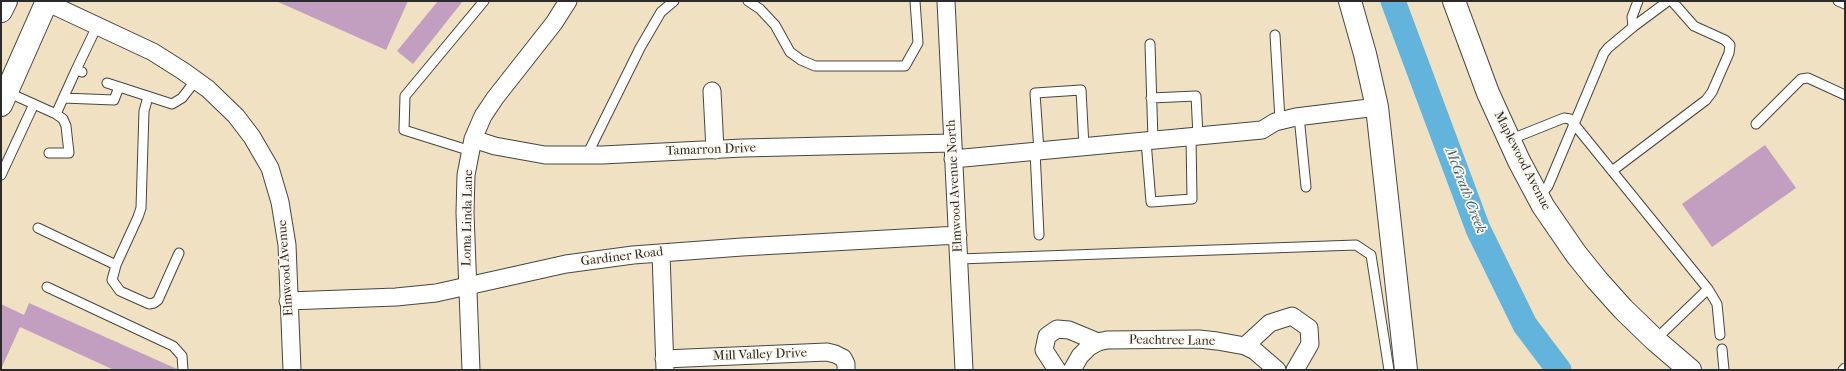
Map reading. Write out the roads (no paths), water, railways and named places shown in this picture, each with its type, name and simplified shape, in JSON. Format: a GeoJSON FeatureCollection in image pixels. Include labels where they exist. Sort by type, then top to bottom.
{"type":"FeatureCollection","features":[{"type":"Feature","properties":{"kind":"street"},"geometry":{"type":"LineString","coordinates":[[1,12],[6,1]]}},
{"type":"Feature","properties":{"kind":"street"},"geometry":{"type":"LineString","coordinates":[[4,99],[46,1]]}},
{"type":"Feature","properties":{"kind":"street","name":"Elmwood Avenue"},"geometry":{"type":"LineString","coordinates":[[46,1],[153,52],[196,80],[208,89],[236,116],[252,137],[270,168],[280,202],[287,245],[288,301],[292,370]]}},
{"type":"Feature","properties":{"kind":"street","name":"Loma Linda Lane"},"geometry":{"type":"LineString","coordinates":[[471,370],[467,287],[466,175],[472,145],[483,116],[495,98],[554,23],[568,1]]}},
{"type":"Feature","properties":{"kind":"street","name":"Elmwood Avenue North"},"geometry":{"type":"LineString","coordinates":[[946,1],[952,151],[958,235],[964,370]]}},
{"type":"Feature","properties":{"kind":"street"},"geometry":{"type":"LineString","coordinates":[[1350,1],[1365,54],[1377,107],[1406,370]]}},
{"type":"Feature","properties":{"kind":"street","name":"Maplewood Avenue"},"geometry":{"type":"LineString","coordinates":[[1454,1],[1488,93],[1509,140],[1539,197],[1576,254],[1597,280],[1623,309],[1655,340],[1690,370]]}},
{"type":"Feature","properties":{"kind":"street"},"geometry":{"type":"LineString","coordinates":[[712,91],[715,150]]}},
{"type":"Feature","properties":{"kind":"street","name":"Tamarron Drive"},"geometry":{"type":"LineString","coordinates":[[472,145],[495,146],[545,155],[587,156],[715,150],[1037,151],[1262,130],[1280,120],[1299,116],[1377,107]]}},
{"type":"Feature","properties":{"kind":"street","name":"Gardiner Road"},"geometry":{"type":"LineString","coordinates":[[288,301],[396,297],[467,287],[566,264],[633,254],[958,235]]}},
{"type":"Feature","properties":{"kind":"street"},"geometry":{"type":"LineString","coordinates":[[661,253],[664,364]]}},
{"type":"Feature","properties":{"kind":"street"},"geometry":{"type":"LineString","coordinates":[[1245,346],[1270,323],[1292,316],[1309,328],[1310,344],[1295,370]]}},
{"type":"Feature","properties":{"kind":"street","name":"Peachtree Lane"},"geometry":{"type":"LineString","coordinates":[[1057,370],[1044,350],[1047,336],[1057,329],[1070,330],[1098,342],[1107,340],[1217,340],[1245,346],[1255,351],[1277,370]]}},
{"type":"Feature","properties":{"kind":"street"},"geometry":{"type":"LineString","coordinates":[[1072,370],[1080,356],[1089,347],[1098,342]]}},
{"type":"Feature","properties":{"kind":"street","name":"Mill Valley Drive"},"geometry":{"type":"LineString","coordinates":[[664,364],[827,352],[843,358],[846,364],[846,370]]}},
{"type":"Feature","properties":{"kind":"lane"},"geometry":{"type":"LineString","coordinates":[[472,145],[404,130],[405,96],[484,1]]}},
{"type":"Feature","properties":{"kind":"lane"},"geometry":{"type":"LineString","coordinates":[[587,156],[640,48],[661,12],[674,1]]}},
{"type":"Feature","properties":{"kind":"lane"},"geometry":{"type":"LineString","coordinates":[[748,1],[760,9],[775,25],[790,52],[801,60],[815,66],[905,66],[918,44],[914,1]]}},
{"type":"Feature","properties":{"kind":"lane"},"geometry":{"type":"LineString","coordinates":[[1633,27],[1631,22],[1638,1]]}},
{"type":"Feature","properties":{"kind":"lane"},"geometry":{"type":"LineString","coordinates":[[1539,197],[1548,186],[1604,53],[1633,27],[1668,1]]}},
{"type":"Feature","properties":{"kind":"lane"},"geometry":{"type":"LineString","coordinates":[[1612,170],[1706,100],[1712,92],[1729,53],[1730,45],[1725,40],[1694,26],[1672,1]]}},
{"type":"Feature","properties":{"kind":"lane"},"geometry":{"type":"LineString","coordinates":[[1838,1],[1845,4]]}},
{"type":"Feature","properties":{"kind":"lane"},"geometry":{"type":"LineString","coordinates":[[56,114],[63,98],[79,71],[97,26]]}},
{"type":"Feature","properties":{"kind":"lane"},"geometry":{"type":"LineString","coordinates":[[1275,35],[1280,120]]}},
{"type":"Feature","properties":{"kind":"lane"},"geometry":{"type":"LineString","coordinates":[[1150,44],[1151,98],[1149,141],[1151,202],[1192,199],[1196,96],[1151,98]]}},
{"type":"Feature","properties":{"kind":"lane"},"geometry":{"type":"LineString","coordinates":[[1756,124],[1802,79],[1808,78],[1845,95]]}},
{"type":"Feature","properties":{"kind":"lane"},"geometry":{"type":"LineString","coordinates":[[107,83],[172,104],[182,98],[196,80]]}},
{"type":"Feature","properties":{"kind":"lane"},"geometry":{"type":"LineString","coordinates":[[63,98],[114,100],[119,87]]}},
{"type":"Feature","properties":{"kind":"lane"},"geometry":{"type":"LineString","coordinates":[[1040,234],[1035,93],[1081,90],[1084,147]]}},
{"type":"Feature","properties":{"kind":"lane"},"geometry":{"type":"LineString","coordinates":[[148,97],[144,110],[141,208],[116,265],[112,280],[120,291],[149,304],[154,303],[158,300],[179,253]]}},
{"type":"Feature","properties":{"kind":"lane"},"geometry":{"type":"LineString","coordinates":[[4,99],[34,104],[56,114],[63,120],[66,126],[69,152],[49,153]]}},
{"type":"Feature","properties":{"kind":"lane"},"geometry":{"type":"LineString","coordinates":[[1,175],[15,153],[34,104]]}},
{"type":"Feature","properties":{"kind":"lane"},"geometry":{"type":"LineString","coordinates":[[1299,116],[1306,187]]}},
{"type":"Feature","properties":{"kind":"lane"},"geometry":{"type":"LineString","coordinates":[[1509,140],[1564,118],[1570,119],[1708,289],[1717,304],[1720,335]]}},
{"type":"Feature","properties":{"kind":"lane"},"geometry":{"type":"LineString","coordinates":[[38,228],[116,265]]}},
{"type":"Feature","properties":{"kind":"lane"},"geometry":{"type":"LineString","coordinates":[[959,259],[1356,245],[1371,255],[1389,370]]}},
{"type":"Feature","properties":{"kind":"lane"},"geometry":{"type":"LineString","coordinates":[[46,286],[173,346],[182,356],[182,370]]}},
{"type":"Feature","properties":{"kind":"lane"},"geometry":{"type":"LineString","coordinates":[[1655,340],[1708,289]]}},
{"type":"Feature","properties":{"kind":"lane"},"geometry":{"type":"LineString","coordinates":[[1722,349],[1724,370]]}},
{"type":"Feature","properties":{"kind":"waterway","name":"McGrath Creek"},"geometry":{"type":"LineString","coordinates":[[1393,1],[1478,229],[1525,325],[1559,370]]}}]}
